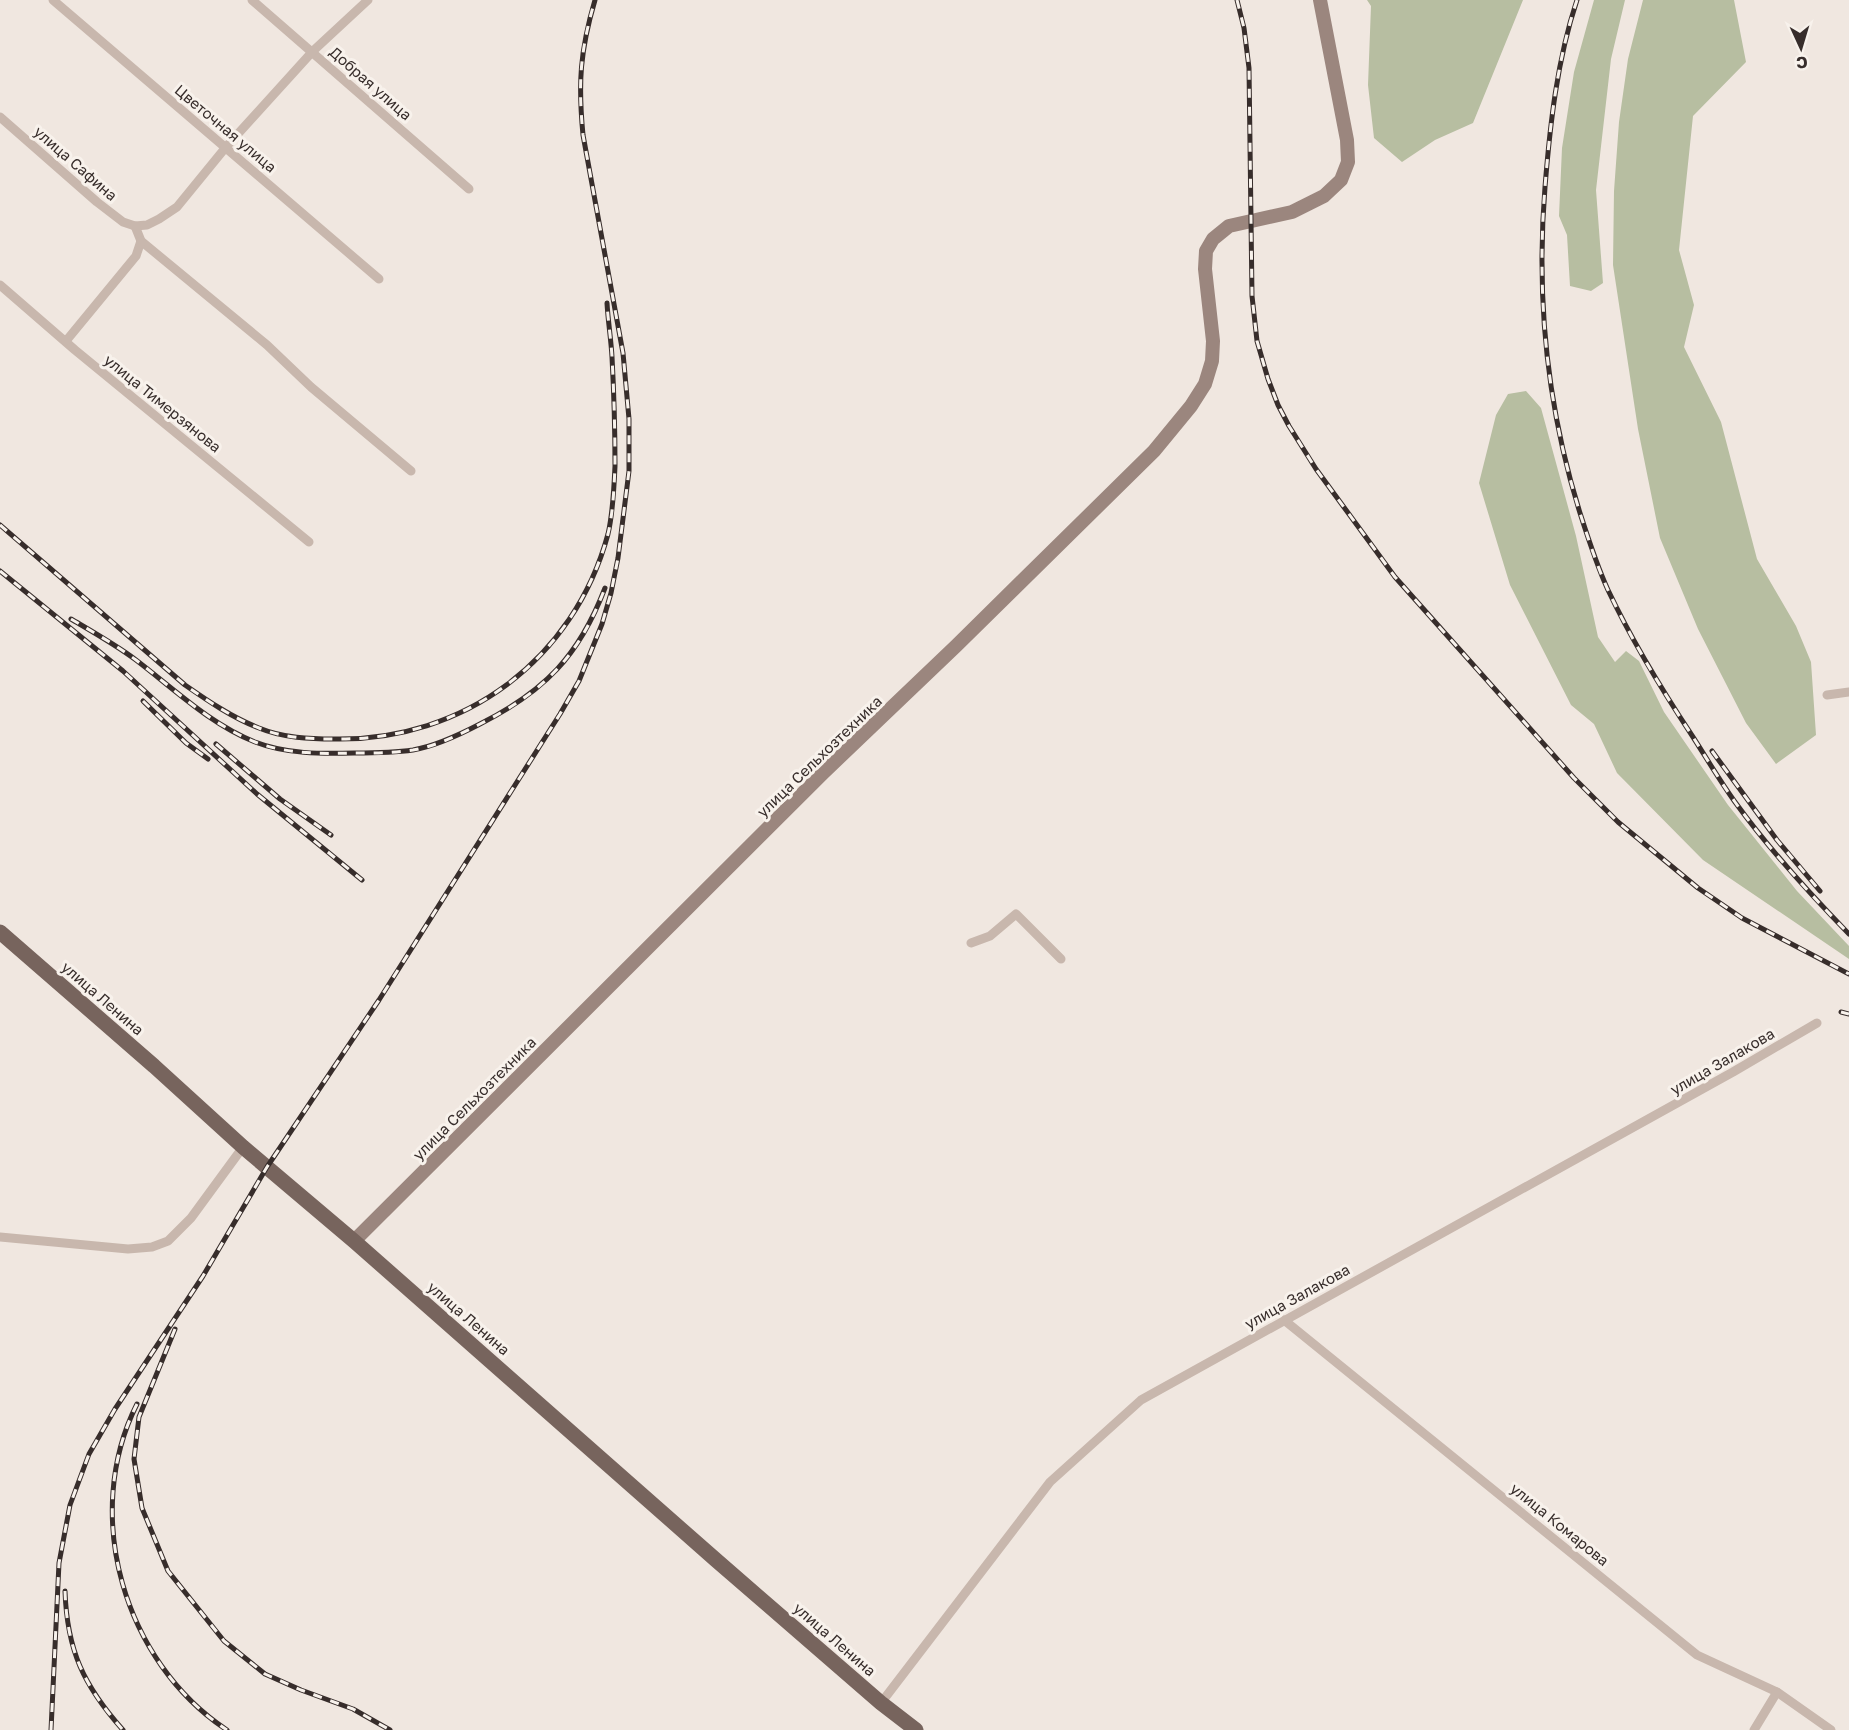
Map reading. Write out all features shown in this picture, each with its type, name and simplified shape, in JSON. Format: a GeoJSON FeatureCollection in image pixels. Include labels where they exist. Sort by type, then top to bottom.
{"type":"FeatureCollection","features":[{"type":"Feature","properties":{"kind":"main road","name":"улица Ленина"},"geometry":{"type":"LineString","coordinates":[[0,932],[154,1066],[243,1148],[354,1241],[881,1703],[916,1730]]}},
{"type":"Feature","properties":{"kind":"street","name":"Цветочная улица"},"geometry":{"type":"LineString","coordinates":[[53,0],[379,279]]}},
{"type":"Feature","properties":{"kind":"street","name":"Добрая улица"},"geometry":{"type":"LineString","coordinates":[[252,0],[470,189]]}},
{"type":"Feature","properties":{"kind":"street"},"geometry":{"type":"LineString","coordinates":[[368,0],[313,51],[226,147],[177,207],[147,225],[135,226],[141,241],[267,345],[311,387],[411,471]]}},
{"type":"Feature","properties":{"kind":"street","name":"улица Сельхозтехника"},"geometry":{"type":"LineString","coordinates":[[354,1241],[815,781],[956,646],[1154,450],[1191,406],[1205,384],[1212,361],[1213,341],[1205,269],[1206,251],[1213,239],[1228,226],[1292,212],[1324,196],[1341,180],[1348,162],[1347,140],[1320,0]]}},
{"type":"Feature","properties":{"kind":"street","name":"улица Сафина"},"geometry":{"type":"LineString","coordinates":[[0,117],[97,202],[123,222],[135,226]]}},
{"type":"Feature","properties":{"kind":"street"},"geometry":{"type":"LineString","coordinates":[[66,341],[136,256],[141,241]]}},
{"type":"Feature","properties":{"kind":"street","name":"улица Тимерзянова"},"geometry":{"type":"LineString","coordinates":[[0,285],[309,542]]}},
{"type":"Feature","properties":{"kind":"street"},"geometry":{"type":"LineString","coordinates":[[1827,695],[1849,692]]}},
{"type":"Feature","properties":{"kind":"street"},"geometry":{"type":"LineString","coordinates":[[971,943],[990,936],[1016,914],[1061,959]]}},
{"type":"Feature","properties":{"kind":"street","name":"улица Залакова"},"geometry":{"type":"LineString","coordinates":[[881,1703],[1050,1482],[1141,1400],[1723,1078],[1816,1023]]}},
{"type":"Feature","properties":{"kind":"street"},"geometry":{"type":"LineString","coordinates":[[0,1237],[128,1249],[152,1248],[168,1241],[191,1218],[243,1148]]}},
{"type":"Feature","properties":{"kind":"street","name":"улица Комарова"},"geometry":{"type":"LineString","coordinates":[[1284,1320],[1697,1655],[1777,1692],[1831,1730]]}},
{"type":"Feature","properties":{"kind":"street"},"geometry":{"type":"LineString","coordinates":[[1754,1730],[1777,1692]]}},
{"type":"Feature","properties":{"kind":"green space"},"geometry":{"type":"Polygon","coordinates":[[[1367,0],[1523,0],[1473,123],[1435,140],[1402,162],[1374,138],[1368,85],[1371,6],[1367,0]]]}},
{"type":"Feature","properties":{"kind":"green space"},"geometry":{"type":"Polygon","coordinates":[[[1594,0],[1625,0],[1611,59],[1596,190],[1603,283],[1591,291],[1570,286],[1567,235],[1559,216],[1562,148],[1574,72],[1594,0]]]}},
{"type":"Feature","properties":{"kind":"green space"},"geometry":{"type":"Polygon","coordinates":[[[1643,0],[1734,0],[1746,62],[1693,116],[1679,250],[1694,305],[1684,347],[1721,422],[1757,559],[1796,626],[1811,662],[1816,735],[1776,764],[1746,723],[1698,629],[1660,538],[1638,429],[1613,265],[1614,191],[1619,122],[1628,59],[1643,0]]]}},
{"type":"Feature","properties":{"kind":"green space"},"geometry":{"type":"Polygon","coordinates":[[[1526,391],[1541,408],[1576,536],[1598,637],[1615,662],[1626,651],[1639,661],[1664,712],[1728,805],[1797,891],[1849,946],[1849,959],[1703,860],[1617,773],[1594,724],[1571,705],[1510,585],[1479,483],[1496,415],[1508,394],[1526,391]]]}},
{"type":"Feature","properties":{"kind":"railway"},"geometry":{"type":"LineString","coordinates":[[51,1730],[59,1563],[70,1505],[89,1454],[115,1409],[203,1276],[267,1167],[379,1000],[560,714],[579,681],[602,624],[618,558],[629,471],[629,419],[623,353],[581,116],[583,51],[595,0]]}},
{"type":"Feature","properties":{"kind":"railway"},"geometry":{"type":"LineString","coordinates":[[1237,0],[1244,28],[1249,68],[1252,296],[1257,341],[1278,405],[1316,469],[1395,577],[1574,778],[1618,822],[1698,888],[1742,918],[1849,974]]}},
{"type":"Feature","properties":{"kind":"railway"},"geometry":{"type":"LineString","coordinates":[[1577,0],[1559,69],[1552,116],[1545,187],[1542,270],[1543,311],[1552,393],[1559,433],[1580,513],[1604,581],[1617,609],[1659,683],[1719,778],[1775,854],[1849,934]]}},
{"type":"Feature","properties":{"kind":"railway"},"geometry":{"type":"LineString","coordinates":[[0,525],[185,685],[249,724],[287,736],[326,739],[382,736],[427,726],[469,708],[507,684],[541,655],[569,619],[592,579],[608,534],[614,483],[612,350],[607,303]]}},
{"type":"Feature","properties":{"kind":"railway"},"geometry":{"type":"LineString","coordinates":[[0,571],[123,671],[257,794],[362,880]]}},
{"type":"Feature","properties":{"kind":"railway"},"geometry":{"type":"LineString","coordinates":[[71,619],[128,654],[208,716],[255,742],[279,749],[304,752],[391,752],[422,748],[447,740],[480,724],[523,698],[557,669],[571,652],[584,633],[605,588]]}},
{"type":"Feature","properties":{"kind":"railway"},"geometry":{"type":"LineString","coordinates":[[143,701],[186,743],[208,759]]}},
{"type":"Feature","properties":{"kind":"railway"},"geometry":{"type":"LineString","coordinates":[[216,744],[280,799],[331,835]]}},
{"type":"Feature","properties":{"kind":"railway"},"geometry":{"type":"LineString","coordinates":[[1712,751],[1777,840],[1820,891]]}},
{"type":"Feature","properties":{"kind":"railway"},"geometry":{"type":"LineString","coordinates":[[1841,1012],[1849,1014]]}},
{"type":"Feature","properties":{"kind":"railway"},"geometry":{"type":"LineString","coordinates":[[175,1329],[139,1417],[134,1459],[142,1508],[168,1571],[224,1641],[265,1674],[353,1709],[390,1730]]}},
{"type":"Feature","properties":{"kind":"railway"},"geometry":{"type":"LineString","coordinates":[[137,1404],[121,1447],[113,1492],[114,1538],[122,1583],[138,1626],[162,1666],[191,1701],[227,1730]]}},
{"type":"Feature","properties":{"kind":"railway"},"geometry":{"type":"LineString","coordinates":[[65,1591],[69,1632],[80,1666],[98,1698],[123,1730]]}}]}
